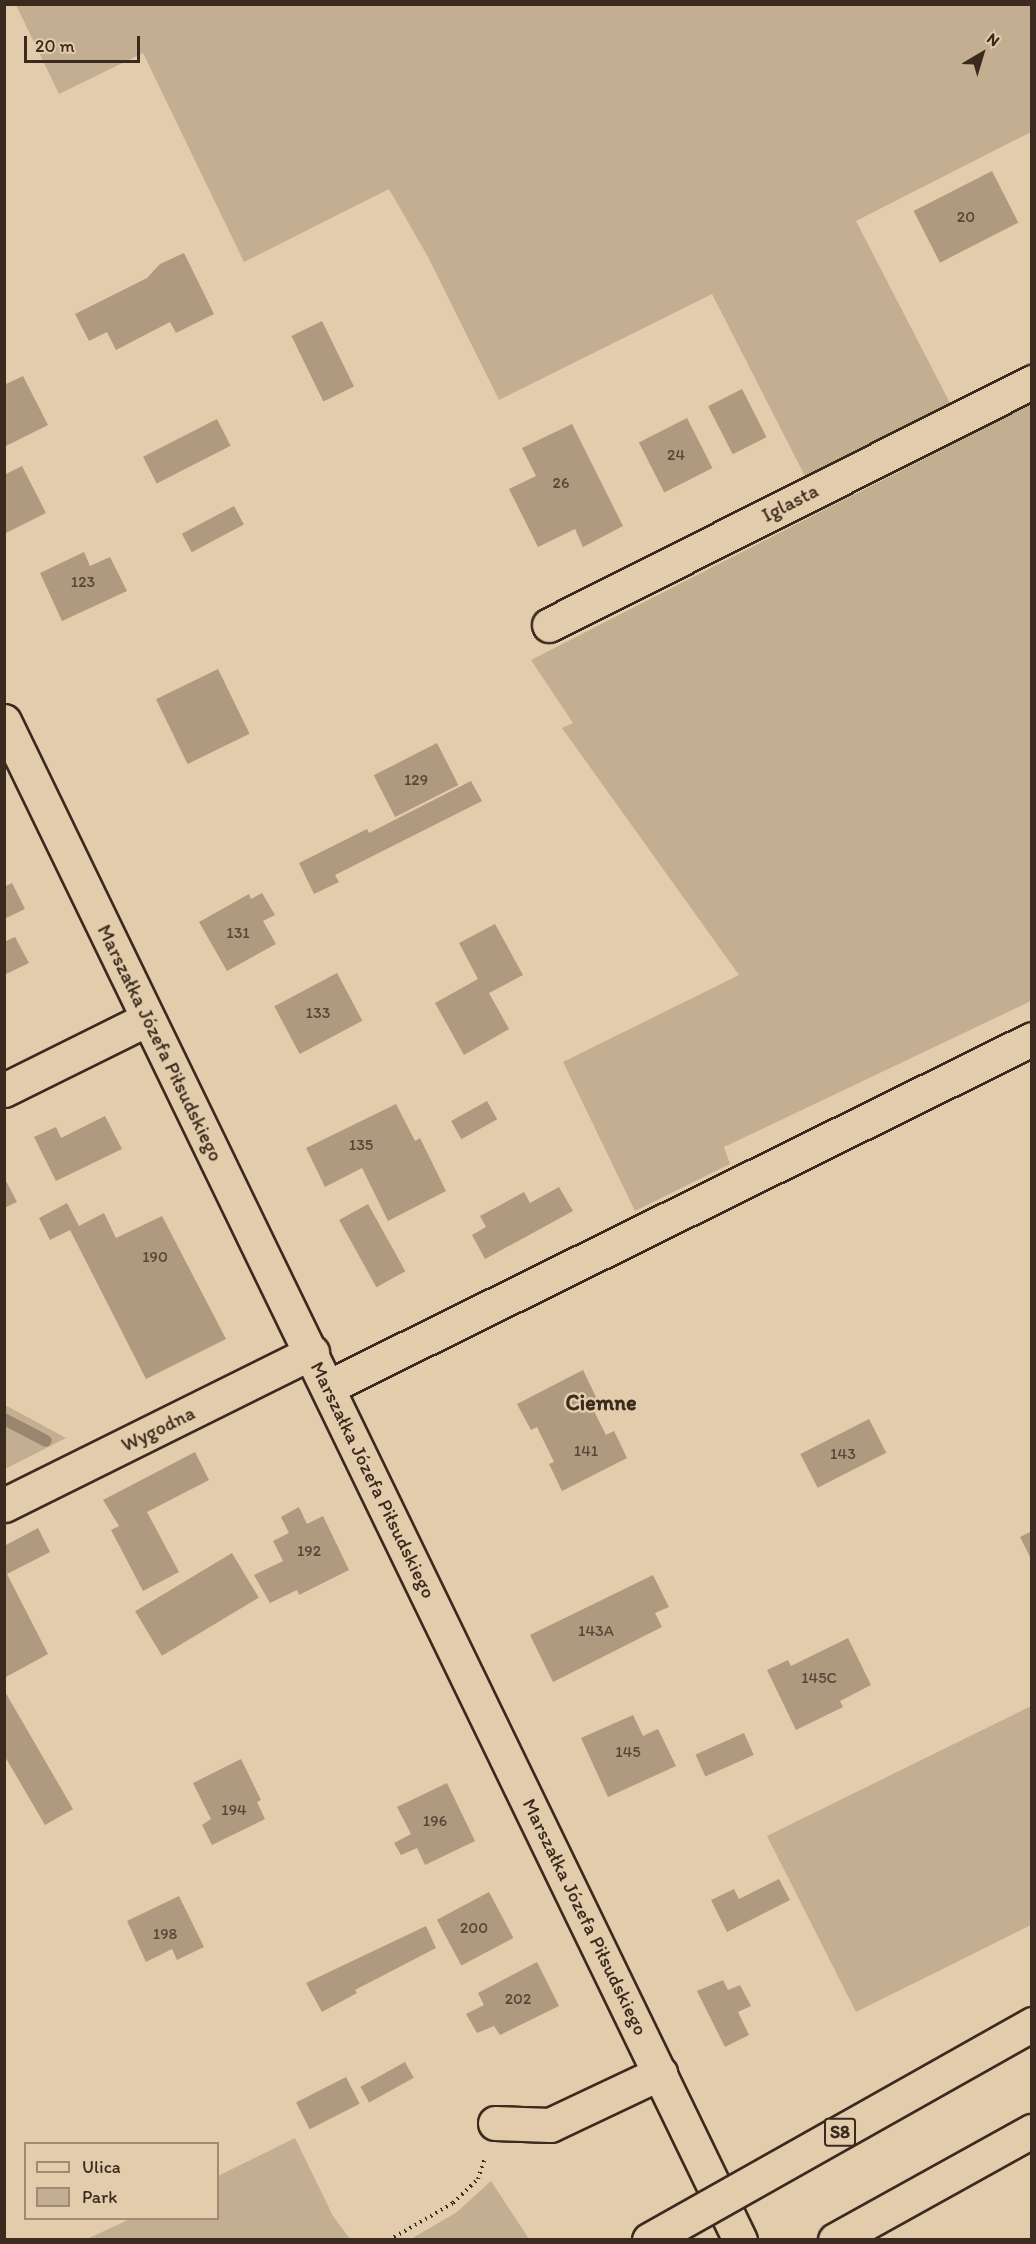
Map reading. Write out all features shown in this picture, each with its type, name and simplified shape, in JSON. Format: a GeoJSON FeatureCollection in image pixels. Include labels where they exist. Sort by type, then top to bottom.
{"type":"FeatureCollection","features":[{"type":"Feature","properties":{"kind":"main road","name":"Iglasta"},"geometry":{"type":"LineString","coordinates":[[549,625],[1032,382]]}},
{"type":"Feature","properties":{"kind":"main road","name":"Marszałka Józefa Piłsudskiego"},"geometry":{"type":"LineString","coordinates":[[4,721],[147,1019],[312,1352],[740,2240]]}},
{"type":"Feature","properties":{"kind":"main road"},"geometry":{"type":"LineString","coordinates":[[4,1090],[147,1019]]}},
{"type":"Feature","properties":{"kind":"main road"},"geometry":{"type":"LineString","coordinates":[[328,1387],[1032,1040]]}},
{"type":"Feature","properties":{"kind":"main road","name":"Wygodna"},"geometry":{"type":"LineString","coordinates":[[4,1505],[312,1352]]}},
{"type":"Feature","properties":{"kind":"main road","name":"S8"},"geometry":{"type":"LineString","coordinates":[[649,2240],[1032,2024]]}},
{"type":"Feature","properties":{"kind":"main road"},"geometry":{"type":"LineString","coordinates":[[495,2123],[550,2125],[660,2073]]}},
{"type":"Feature","properties":{"kind":"main road"},"geometry":{"type":"LineString","coordinates":[[835,2240],[1032,2131]]}},
{"type":"Feature","properties":{"kind":"path"},"geometry":{"type":"LineString","coordinates":[[389,2240],[453,2203],[478,2179],[495,2123]]}},
{"type":"Feature","properties":{"kind":"green space"},"geometry":{"type":"Polygon","coordinates":[[[16,5],[1031,5],[1031,132],[856,221],[952,407],[807,480],[712,294],[499,400],[428,257],[389,189],[244,262],[143,53],[59,94],[16,5]]]}},
{"type":"Feature","properties":{"kind":"green space"},"geometry":{"type":"Polygon","coordinates":[[[1031,404],[1031,1001],[724,1147],[730,1164],[635,1211],[563,1062],[739,975],[562,728],[573,723],[531,660],[1031,404]]]}},
{"type":"Feature","properties":{"kind":"green space"},"geometry":{"type":"Polygon","coordinates":[[[5,1405],[66,1438],[5,1469],[5,1405]]]}},
{"type":"Feature","properties":{"kind":"green space"},"geometry":{"type":"Polygon","coordinates":[[[1031,1706],[1031,1925],[856,2012],[767,1836],[1031,1706]]]}},
{"type":"Feature","properties":{"kind":"green space"},"geometry":{"type":"Polygon","coordinates":[[[295,2138],[333,2216],[350,2239],[87,2239],[128,2220],[219,2220],[219,2176],[295,2138]]]}},
{"type":"Feature","properties":{"kind":"green space"},"geometry":{"type":"Polygon","coordinates":[[[491,2181],[529,2239],[411,2239],[457,2212],[491,2181]]]}},
{"type":"Feature","properties":{"kind":"building"},"geometry":{"type":"Polygon","coordinates":[[[992,171],[1018,223],[940,263],[914,211],[992,171]]]}},
{"type":"Feature","properties":{"kind":"building"},"geometry":{"type":"Polygon","coordinates":[[[184,253],[214,314],[176,333],[170,322],[116,350],[107,332],[89,341],[75,314],[147,278],[160,264],[184,253]]]}},
{"type":"Feature","properties":{"kind":"building"},"geometry":{"type":"Polygon","coordinates":[[[322,321],[354,387],[323,402],[291,336],[322,321]]]}},
{"type":"Feature","properties":{"kind":"building"},"geometry":{"type":"Polygon","coordinates":[[[23,376],[48,425],[4,447],[4,385],[23,376]]]}},
{"type":"Feature","properties":{"kind":"building"},"geometry":{"type":"Polygon","coordinates":[[[742,389],[767,437],[733,454],[708,406],[742,389]]]}},
{"type":"Feature","properties":{"kind":"building"},"geometry":{"type":"Polygon","coordinates":[[[687,418],[712,468],[664,492],[639,443],[687,418]]]}},
{"type":"Feature","properties":{"kind":"building"},"geometry":{"type":"Polygon","coordinates":[[[217,419],[231,446],[157,483],[143,457],[217,419]]]}},
{"type":"Feature","properties":{"kind":"building"},"geometry":{"type":"Polygon","coordinates":[[[572,424],[623,526],[583,547],[575,529],[538,547],[509,489],[536,476],[522,448],[572,424]]]}},
{"type":"Feature","properties":{"kind":"building"},"geometry":{"type":"Polygon","coordinates":[[[22,466],[46,513],[4,534],[4,475],[22,466]]]}},
{"type":"Feature","properties":{"kind":"building"},"geometry":{"type":"Polygon","coordinates":[[[234,506],[244,525],[192,552],[182,534],[234,506]]]}},
{"type":"Feature","properties":{"kind":"building"},"geometry":{"type":"Polygon","coordinates":[[[84,552],[90,566],[110,557],[127,591],[62,621],[40,573],[84,552]]]}},
{"type":"Feature","properties":{"kind":"building"},"geometry":{"type":"Polygon","coordinates":[[[218,669],[250,734],[188,764],[156,699],[218,669]]]}},
{"type":"Feature","properties":{"kind":"building"},"geometry":{"type":"Polygon","coordinates":[[[437,743],[458,785],[395,817],[374,775],[437,743]]]}},
{"type":"Feature","properties":{"kind":"building"},"geometry":{"type":"Polygon","coordinates":[[[471,781],[482,801],[335,875],[339,882],[314,894],[299,863],[367,829],[369,833],[471,781]]]}},
{"type":"Feature","properties":{"kind":"building"},"geometry":{"type":"Polygon","coordinates":[[[12,883],[25,909],[4,919],[4,887],[12,883]]]}},
{"type":"Feature","properties":{"kind":"building"},"geometry":{"type":"Polygon","coordinates":[[[262,893],[275,915],[263,921],[276,944],[227,971],[199,922],[249,894],[251,899],[262,893]]]}},
{"type":"Feature","properties":{"kind":"building"},"geometry":{"type":"Polygon","coordinates":[[[495,924],[523,975],[489,993],[509,1029],[464,1055],[435,1003],[478,979],[459,943],[495,924]]]}},
{"type":"Feature","properties":{"kind":"building"},"geometry":{"type":"Polygon","coordinates":[[[15,937],[29,963],[4,975],[4,942],[15,937]]]}},
{"type":"Feature","properties":{"kind":"building"},"geometry":{"type":"Polygon","coordinates":[[[337,973],[362,1021],[300,1054],[274,1006],[337,973]]]}},
{"type":"Feature","properties":{"kind":"building"},"geometry":{"type":"Polygon","coordinates":[[[487,1101],[497,1119],[461,1139],[451,1121],[487,1101]]]}},
{"type":"Feature","properties":{"kind":"building"},"geometry":{"type":"Polygon","coordinates":[[[396,1104],[415,1141],[420,1138],[446,1191],[388,1221],[362,1168],[325,1187],[306,1148],[396,1104]]]}},
{"type":"Feature","properties":{"kind":"building"},"geometry":{"type":"Polygon","coordinates":[[[105,1116],[122,1149],[56,1181],[34,1137],[56,1127],[61,1138],[105,1116]]]}},
{"type":"Feature","properties":{"kind":"building"},"geometry":{"type":"Polygon","coordinates":[[[4,1177],[17,1202],[4,1208],[4,1177]]]}},
{"type":"Feature","properties":{"kind":"building"},"geometry":{"type":"Polygon","coordinates":[[[559,1187],[573,1211],[485,1259],[472,1235],[486,1227],[480,1216],[524,1192],[530,1203],[559,1187]]]}},
{"type":"Feature","properties":{"kind":"building"},"geometry":{"type":"Polygon","coordinates":[[[67,1203],[79,1226],[104,1213],[116,1238],[162,1216],[226,1339],[146,1379],[70,1230],[50,1240],[39,1218],[67,1203]]]}},
{"type":"Feature","properties":{"kind":"building"},"geometry":{"type":"Polygon","coordinates":[[[368,1204],[405,1271],[376,1287],[339,1220],[368,1204]]]}},
{"type":"Feature","properties":{"kind":"building"},"geometry":{"type":"Polygon","coordinates":[[[583,1370],[596,1397],[589,1401],[606,1435],[614,1431],[627,1458],[562,1491],[549,1464],[554,1462],[537,1427],[531,1430],[517,1404],[583,1370]]]}},
{"type":"Feature","properties":{"kind":"building"},"geometry":{"type":"Polygon","coordinates":[[[869,1419],[886,1453],[818,1488],[800,1454],[869,1419]]]}},
{"type":"Feature","properties":{"kind":"building"},"geometry":{"type":"Polygon","coordinates":[[[195,1452],[209,1480],[147,1512],[179,1572],[143,1591],[111,1530],[119,1526],[103,1500],[195,1452]]]}},
{"type":"Feature","properties":{"kind":"building"},"geometry":{"type":"Polygon","coordinates":[[[299,1507],[307,1524],[323,1516],[349,1570],[299,1595],[297,1590],[270,1603],[254,1575],[283,1561],[273,1541],[289,1533],[281,1517],[299,1507]]]}},
{"type":"Feature","properties":{"kind":"building"},"geometry":{"type":"Polygon","coordinates":[[[38,1528],[50,1552],[7,1574],[48,1654],[4,1678],[4,1546],[38,1528]]]}},
{"type":"Feature","properties":{"kind":"building"},"geometry":{"type":"Polygon","coordinates":[[[1032,1531],[1032,1561],[1020,1537],[1032,1531]]]}},
{"type":"Feature","properties":{"kind":"building"},"geometry":{"type":"Polygon","coordinates":[[[232,1553],[259,1598],[162,1656],[135,1611],[232,1553]]]}},
{"type":"Feature","properties":{"kind":"building"},"geometry":{"type":"Polygon","coordinates":[[[653,1575],[669,1607],[655,1613],[662,1627],[553,1682],[530,1635],[653,1575]]]}},
{"type":"Feature","properties":{"kind":"building"},"geometry":{"type":"Polygon","coordinates":[[[848,1638],[871,1685],[840,1701],[843,1707],[796,1730],[767,1670],[788,1660],[791,1666],[848,1638]]]}},
{"type":"Feature","properties":{"kind":"building"},"geometry":{"type":"Polygon","coordinates":[[[4,1690],[73,1809],[45,1825],[4,1755],[4,1690]]]}},
{"type":"Feature","properties":{"kind":"building"},"geometry":{"type":"Polygon","coordinates":[[[633,1715],[643,1736],[658,1729],[676,1766],[608,1797],[581,1738],[633,1715]]]}},
{"type":"Feature","properties":{"kind":"building"},"geometry":{"type":"Polygon","coordinates":[[[744,1733],[754,1755],[705,1776],[696,1755],[744,1733]]]}},
{"type":"Feature","properties":{"kind":"building"},"geometry":{"type":"Polygon","coordinates":[[[241,1759],[261,1800],[257,1802],[265,1819],[212,1845],[202,1825],[211,1819],[193,1783],[241,1759]]]}},
{"type":"Feature","properties":{"kind":"building"},"geometry":{"type":"Polygon","coordinates":[[[447,1783],[475,1841],[425,1865],[417,1848],[401,1855],[394,1843],[411,1834],[397,1807],[447,1783]]]}},
{"type":"Feature","properties":{"kind":"building"},"geometry":{"type":"Polygon","coordinates":[[[779,1879],[790,1900],[727,1932],[711,1900],[734,1889],[739,1899],[779,1879]]]}},
{"type":"Feature","properties":{"kind":"building"},"geometry":{"type":"Polygon","coordinates":[[[489,1892],[513,1938],[461,1966],[437,1920],[489,1892]]]}},
{"type":"Feature","properties":{"kind":"building"},"geometry":{"type":"Polygon","coordinates":[[[179,1896],[204,1947],[177,1960],[172,1949],[146,1962],[127,1921],[179,1896]]]}},
{"type":"Feature","properties":{"kind":"building"},"geometry":{"type":"Polygon","coordinates":[[[426,1926],[436,1948],[355,1990],[357,1993],[322,2012],[306,1983],[426,1926]]]}},
{"type":"Feature","properties":{"kind":"building"},"geometry":{"type":"Polygon","coordinates":[[[537,1962],[559,2006],[500,2035],[494,2026],[477,2033],[466,2014],[484,2005],[478,1993],[537,1962]]]}},
{"type":"Feature","properties":{"kind":"building"},"geometry":{"type":"Polygon","coordinates":[[[723,1980],[728,1990],[740,1985],[751,2006],[738,2012],[749,2035],[725,2047],[697,1991],[723,1980]]]}},
{"type":"Feature","properties":{"kind":"building"},"geometry":{"type":"Polygon","coordinates":[[[405,2062],[414,2078],[369,2102],[360,2087],[405,2062]]]}},
{"type":"Feature","properties":{"kind":"building"},"geometry":{"type":"Polygon","coordinates":[[[346,2077],[360,2104],[310,2129],[296,2102],[346,2077]]]}},
{"type":"Feature","properties":{"kind":"waterway"},"geometry":{"type":"LineString","coordinates":[[4,1419],[46,1441]]}},
{"type":"Feature","properties":{"kind":"district","name":"Ciemne"},"geometry":{"type":"Point","coordinates":[601,1403]}}]}
